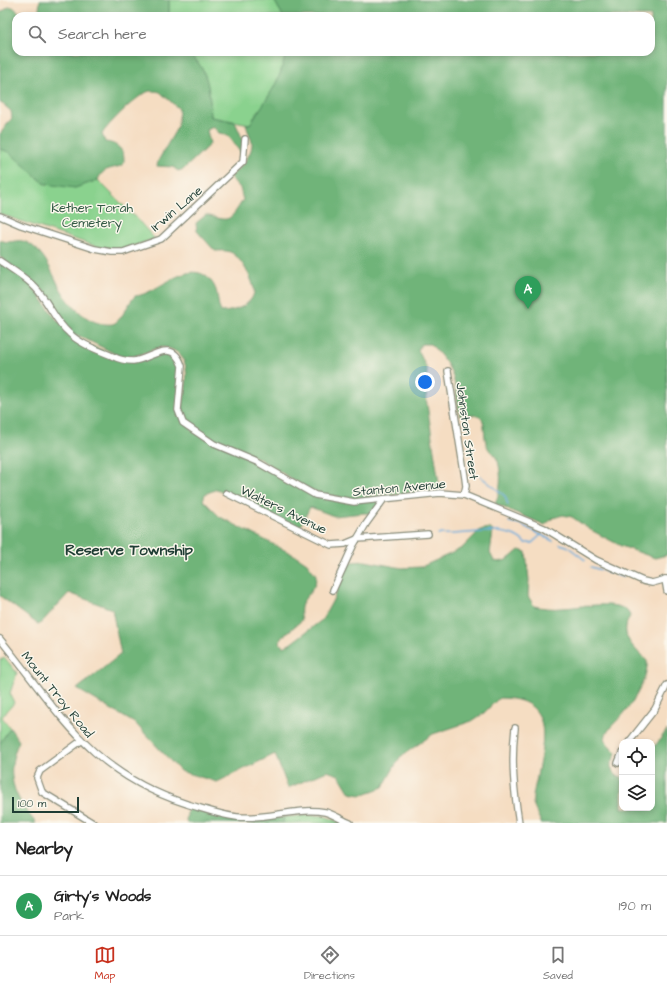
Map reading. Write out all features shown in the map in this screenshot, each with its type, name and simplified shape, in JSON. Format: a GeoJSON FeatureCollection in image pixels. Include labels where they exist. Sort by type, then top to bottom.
{"type":"FeatureCollection","features":[{"type":"Feature","properties":{"kind":"street","name":"Irwin Lane"},"geometry":{"type":"LineString","coordinates":[[0,216],[21,225],[95,249],[112,252],[124,252],[161,239],[205,198],[243,162],[245,139]]}},
{"type":"Feature","properties":{"kind":"street","name":"Stanton Avenue"},"geometry":{"type":"LineString","coordinates":[[0,261],[30,283],[42,295],[63,328],[86,344],[114,357],[128,360],[138,360],[165,351],[177,357],[180,361],[183,372],[178,410],[181,421],[187,427],[214,444],[257,462],[315,495],[354,502],[440,493],[464,495],[544,528],[596,560],[643,581],[652,583],[666,579]]}},
{"type":"Feature","properties":{"kind":"street","name":"Johnston Street"},"geometry":{"type":"LineString","coordinates":[[448,371],[465,478],[466,486],[464,495]]}},
{"type":"Feature","properties":{"kind":"street","name":"Walters Avenue"},"geometry":{"type":"LineString","coordinates":[[226,493],[331,544],[345,544],[357,539],[428,534]]}},
{"type":"Feature","properties":{"kind":"street"},"geometry":{"type":"LineString","coordinates":[[333,590],[357,539],[384,500]]}},
{"type":"Feature","properties":{"kind":"street"},"geometry":{"type":"LineString","coordinates":[[666,579],[667,591]]}},
{"type":"Feature","properties":{"kind":"street","name":"Mount Troy Road"},"geometry":{"type":"LineString","coordinates":[[0,639],[81,741],[106,764],[139,785],[168,798],[224,815],[251,818],[285,813],[326,812],[350,823]]}},
{"type":"Feature","properties":{"kind":"street"},"geometry":{"type":"LineString","coordinates":[[631,739],[655,709],[667,685]]}},
{"type":"Feature","properties":{"kind":"street"},"geometry":{"type":"LineString","coordinates":[[515,728],[513,748],[513,786],[519,823]]}},
{"type":"Feature","properties":{"kind":"street"},"geometry":{"type":"LineString","coordinates":[[81,741],[40,771],[37,778],[42,792],[93,823]]}},
{"type":"Feature","properties":{"kind":"green space"},"geometry":{"type":"Polygon","coordinates":[[[40,0],[169,0],[169,12],[37,12],[40,0]]]}},
{"type":"Feature","properties":{"kind":"green space"},"geometry":{"type":"Polygon","coordinates":[[[169,0],[274,0],[281,12],[169,12],[169,0]]]}},
{"type":"Feature","properties":{"kind":"green space"},"geometry":{"type":"Polygon","coordinates":[[[274,0],[667,0],[667,555],[655,558],[621,546],[589,529],[572,517],[563,515],[553,518],[545,525],[495,504],[500,489],[499,467],[497,459],[487,446],[483,422],[481,418],[477,416],[460,416],[455,385],[450,369],[439,353],[430,344],[421,344],[418,350],[427,369],[426,398],[440,490],[351,499],[322,494],[305,487],[258,458],[225,446],[190,425],[184,419],[182,413],[186,387],[186,369],[184,361],[180,355],[171,349],[162,347],[135,356],[120,356],[71,332],[60,319],[44,291],[0,257],[0,240],[9,242],[24,241],[28,243],[44,258],[59,287],[75,308],[89,319],[104,324],[113,324],[118,321],[135,296],[153,290],[173,278],[193,272],[203,274],[214,285],[221,312],[231,311],[245,305],[252,298],[254,289],[250,277],[243,264],[234,254],[227,251],[215,251],[197,231],[196,223],[206,215],[220,219],[228,218],[235,213],[243,200],[240,188],[230,177],[248,157],[252,147],[252,142],[246,124],[250,124],[272,90],[280,73],[285,56],[655,56],[655,12],[281,12],[274,0]]]}},
{"type":"Feature","properties":{"kind":"green space"},"geometry":{"type":"Polygon","coordinates":[[[9,7],[13,7],[19,12],[12,12],[12,56],[192,56],[201,67],[207,82],[211,117],[235,122],[243,140],[242,154],[227,135],[219,133],[213,127],[207,130],[210,144],[184,169],[178,171],[173,167],[157,166],[158,161],[178,126],[179,109],[160,92],[150,91],[139,97],[124,110],[110,123],[102,134],[105,142],[114,144],[120,149],[124,156],[123,165],[105,171],[98,180],[75,188],[45,184],[9,152],[0,149],[0,134],[12,118],[11,111],[0,102],[0,13],[9,7]]]}},
{"type":"Feature","properties":{"kind":"green space"},"geometry":{"type":"Polygon","coordinates":[[[192,56],[285,56],[276,82],[250,124],[211,117],[207,82],[201,67],[192,56]]]}},
{"type":"Feature","properties":{"kind":"green space","name":"Kether Torah Cemetery"},"geometry":{"type":"Polygon","coordinates":[[[0,149],[9,152],[27,167],[36,177],[75,188],[98,180],[155,239],[123,249],[98,247],[0,214],[0,149]]]}},
{"type":"Feature","properties":{"kind":"green space"},"geometry":{"type":"Polygon","coordinates":[[[0,261],[30,283],[57,320],[85,344],[128,360],[165,351],[180,361],[179,415],[194,432],[257,462],[305,490],[338,501],[384,499],[373,514],[364,513],[334,516],[310,507],[299,529],[217,489],[205,494],[203,500],[220,517],[298,557],[307,563],[316,575],[313,588],[301,606],[302,620],[281,638],[280,643],[283,647],[290,644],[322,620],[333,600],[346,567],[352,562],[365,561],[402,568],[421,567],[462,548],[480,530],[489,528],[493,531],[490,553],[494,561],[498,562],[505,560],[519,550],[526,552],[529,580],[528,596],[534,606],[544,608],[569,608],[610,605],[626,610],[630,616],[627,623],[627,636],[633,646],[647,661],[647,667],[637,694],[626,711],[609,729],[605,737],[605,741],[616,752],[611,763],[611,768],[615,775],[619,776],[619,811],[655,811],[655,746],[667,730],[667,823],[541,823],[534,808],[533,800],[542,747],[543,734],[541,722],[537,712],[529,705],[516,700],[499,698],[484,713],[472,721],[433,734],[400,757],[383,787],[361,795],[350,793],[339,775],[327,771],[288,788],[275,754],[217,782],[180,771],[136,724],[77,689],[121,654],[112,609],[69,593],[39,625],[0,596],[0,261]]]}},
{"type":"Feature","properties":{"kind":"green space"},"geometry":{"type":"Polygon","coordinates":[[[5,658],[17,673],[10,693],[14,703],[2,717],[10,728],[0,743],[0,660],[5,658]]]}},
{"type":"Feature","properties":{"kind":"green space"},"geometry":{"type":"Polygon","coordinates":[[[10,728],[19,741],[14,753],[12,764],[13,784],[22,803],[36,823],[0,823],[0,743],[10,728]]]}},
{"type":"Feature","properties":{"kind":"green space"},"geometry":{"type":"Polygon","coordinates":[[[188,808],[213,815],[248,821],[284,817],[283,823],[188,823],[186,821],[188,808]]]}},
{"type":"Feature","properties":{"kind":"green space"},"geometry":{"type":"Polygon","coordinates":[[[314,815],[324,816],[343,823],[283,823],[284,817],[314,815]]]}},
{"type":"Feature","properties":{"kind":"waterway"},"geometry":{"type":"LineString","coordinates":[[480,476],[505,496],[508,505]]}},
{"type":"Feature","properties":{"kind":"waterway"},"geometry":{"type":"LineString","coordinates":[[509,522],[520,524],[553,541]]}},
{"type":"Feature","properties":{"kind":"waterway"},"geometry":{"type":"LineString","coordinates":[[438,534],[484,532],[507,533],[517,537],[525,543],[532,543],[542,534]]}},
{"type":"Feature","properties":{"kind":"waterway"},"geometry":{"type":"LineString","coordinates":[[560,544],[567,546],[585,560]]}},
{"type":"Feature","properties":{"kind":"waterway"},"geometry":{"type":"LineString","coordinates":[[591,567],[611,573]]}},
{"type":"Feature","properties":{"kind":"waterway"},"geometry":{"type":"LineString","coordinates":[[616,575],[623,577]]}},
{"type":"Feature","properties":{"kind":"place","name":"Girty's Woods"},"geometry":{"type":"Point","coordinates":[528,309]}},
{"type":"Feature","properties":{"kind":"district","name":"Reserve Township"},"geometry":{"type":"Point","coordinates":[129,550]}}]}
